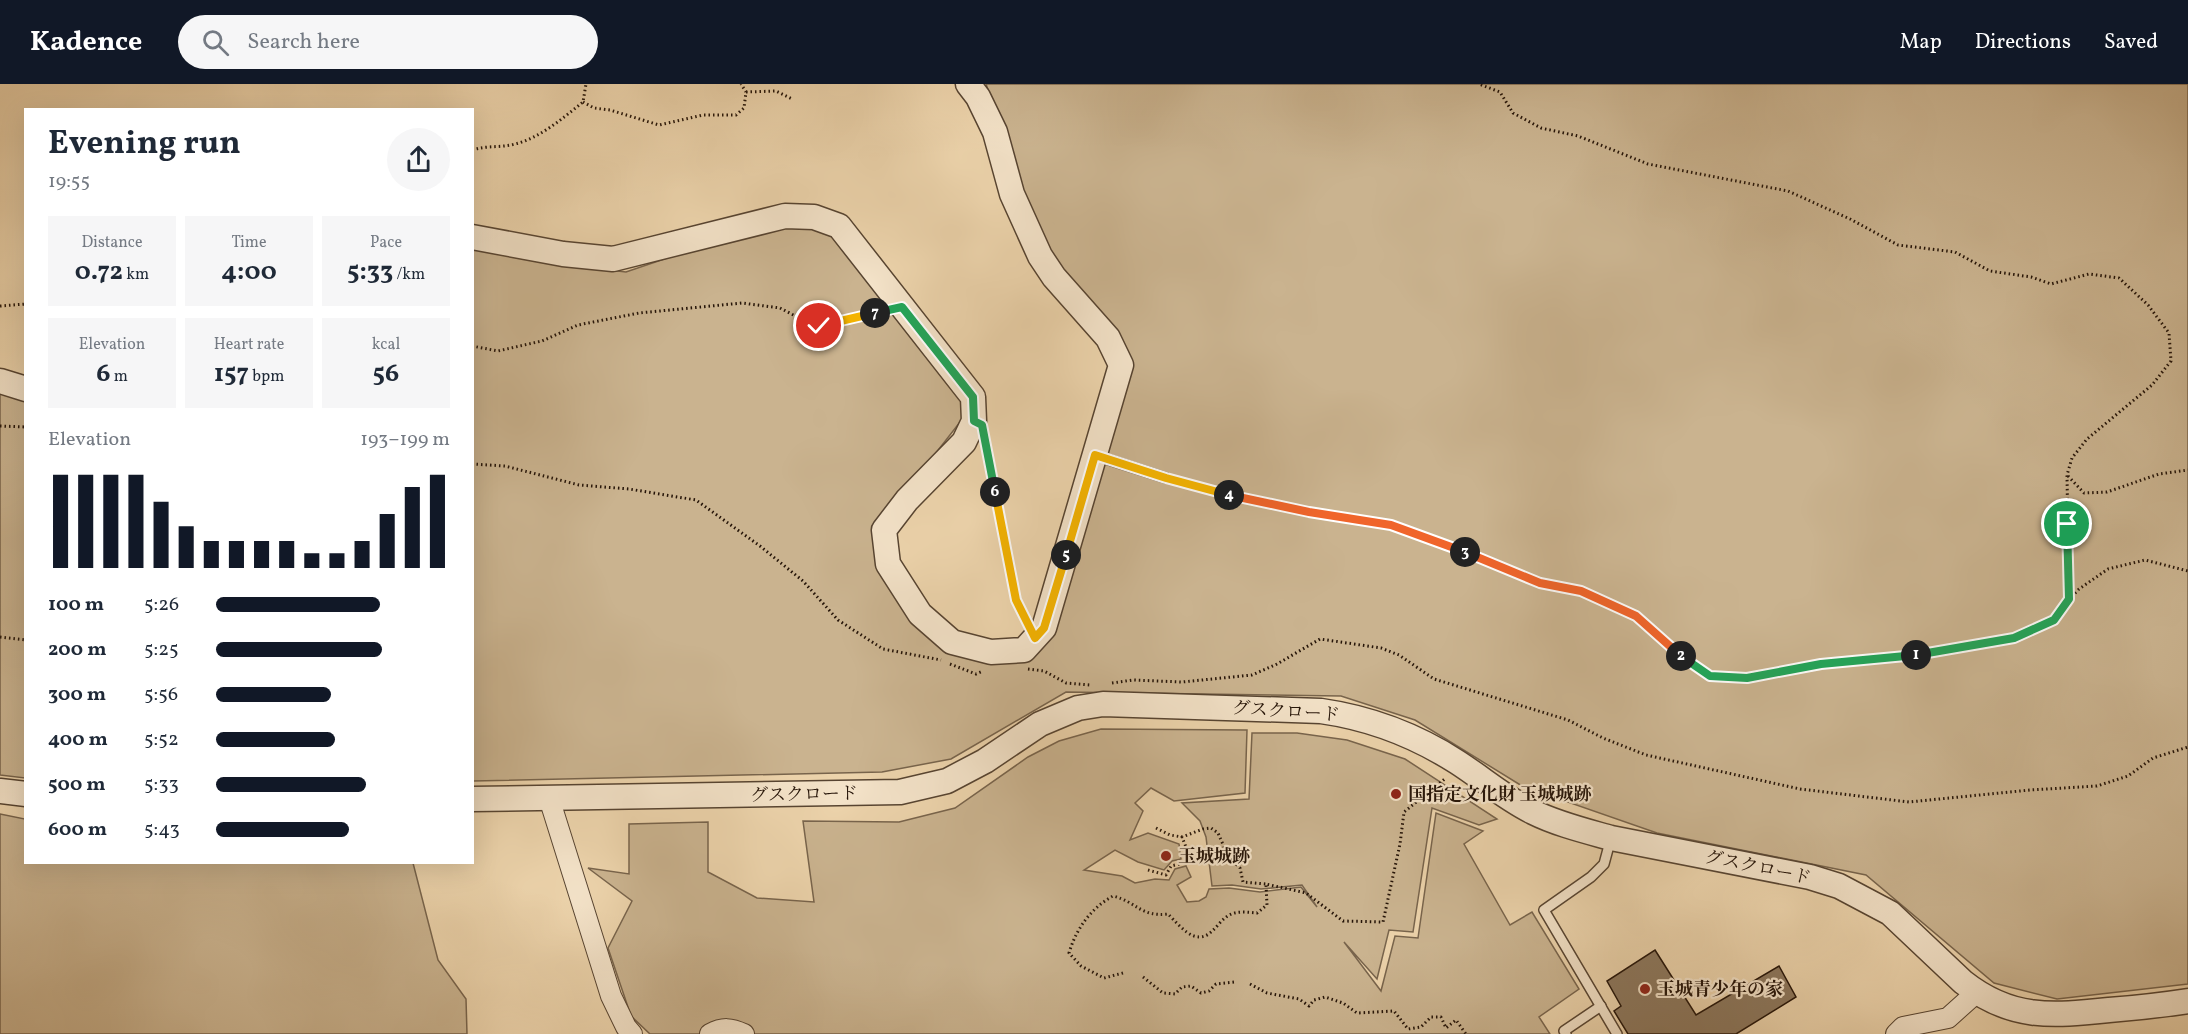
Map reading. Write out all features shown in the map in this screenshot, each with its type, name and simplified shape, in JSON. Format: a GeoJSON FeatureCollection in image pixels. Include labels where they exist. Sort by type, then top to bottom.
{"type":"FeatureCollection","features":[{"type":"Feature","properties":{"kind":"street"},"geometry":{"type":"LineString","coordinates":[[474,237],[563,254],[613,259],[785,216],[814,217],[839,226],[973,397],[974,421],[964,442],[907,500],[884,530],[888,564],[920,614],[952,642],[991,652],[1025,644],[1044,628],[1121,365],[1108,338],[1054,277],[1040,256],[1012,194],[995,132],[978,97],[968,84]]}},
{"type":"Feature","properties":{"kind":"street"},"geometry":{"type":"LineString","coordinates":[[0,381],[24,388]]}},
{"type":"Feature","properties":{"kind":"street","name":"グスクロード"},"geometry":{"type":"LineString","coordinates":[[474,799],[900,792],[947,781],[985,761],[1040,724],[1078,708],[1102,704],[1295,709],[1350,716],[1412,736],[1455,761],[1534,813],[1611,838],[1809,877],[1839,886],[1890,914],[1963,982],[2005,1007],[2051,1015],[2188,1001]]}},
{"type":"Feature","properties":{"kind":"street"},"geometry":{"type":"LineString","coordinates":[[0,791],[24,794]]}},
{"type":"Feature","properties":{"kind":"street"},"geometry":{"type":"LineString","coordinates":[[549,798],[611,996],[626,1027],[633,1034]]}},
{"type":"Feature","properties":{"kind":"street"},"geometry":{"type":"LineString","coordinates":[[1896,1034],[1903,1027],[1948,1018],[1977,992]]}},
{"type":"Feature","properties":{"kind":"street"},"geometry":{"type":"LineString","coordinates":[[710,1034],[722,1028],[735,1029],[744,1034]]}},
{"type":"Feature","properties":{"kind":"lane"},"geometry":{"type":"LineString","coordinates":[[1095,455],[1166,478]]}},
{"type":"Feature","properties":{"kind":"lane"},"geometry":{"type":"LineString","coordinates":[[1611,838],[1604,864],[1591,877],[1544,909],[1617,1034]]}},
{"type":"Feature","properties":{"kind":"lane"},"geometry":{"type":"LineString","coordinates":[[1566,1034],[1564,1031],[1601,1006]]}},
{"type":"Feature","properties":{"kind":"path"},"geometry":{"type":"LineString","coordinates":[[474,149],[487,146],[514,145],[543,132],[583,102],[586,84]]}},
{"type":"Feature","properties":{"kind":"path"},"geometry":{"type":"LineString","coordinates":[[583,102],[594,108],[610,110],[659,125],[703,115],[736,115],[744,108],[746,92],[741,84]]}},
{"type":"Feature","properties":{"kind":"path"},"geometry":{"type":"LineString","coordinates":[[1166,478],[1240,498],[1391,525],[1540,583],[1581,591],[1636,616],[1684,659],[1710,676],[1747,678],[1821,664],[1934,654],[2014,638],[2054,620],[2069,599],[2067,475],[2072,458],[2087,439],[2152,385],[2171,361],[2169,333],[2148,304],[2119,278],[2089,274],[2051,284],[2031,277],[1990,271],[1955,252],[1898,245],[1850,219],[1788,191],[1648,164],[1578,136],[1541,128],[1513,112],[1500,92],[1479,84]]}},
{"type":"Feature","properties":{"kind":"path"},"geometry":{"type":"LineString","coordinates":[[746,92],[776,91],[792,99]]}},
{"type":"Feature","properties":{"kind":"path"},"geometry":{"type":"LineString","coordinates":[[474,346],[498,351],[542,341],[578,325],[639,313],[730,304],[742,303],[780,308],[819,326],[902,307]]}},
{"type":"Feature","properties":{"kind":"path"},"geometry":{"type":"LineString","coordinates":[[0,306],[24,304]]}},
{"type":"Feature","properties":{"kind":"path"},"geometry":{"type":"LineString","coordinates":[[974,421],[982,425],[1025,644],[1020,668],[1044,671],[1066,683],[1098,685]]}},
{"type":"Feature","properties":{"kind":"path"},"geometry":{"type":"LineString","coordinates":[[0,426],[24,427]]}},
{"type":"Feature","properties":{"kind":"path"},"geometry":{"type":"LineString","coordinates":[[474,464],[505,466],[579,485],[629,489],[696,500],[760,546],[803,581],[838,620],[883,649],[941,660],[976,674],[984,671]]}},
{"type":"Feature","properties":{"kind":"path"},"geometry":{"type":"LineString","coordinates":[[2067,475],[2084,493],[2107,492],[2159,474],[2188,470]]}},
{"type":"Feature","properties":{"kind":"path"},"geometry":{"type":"LineString","coordinates":[[2066,603],[2079,590],[2108,569],[2145,560],[2188,571]]}},
{"type":"Feature","properties":{"kind":"path"},"geometry":{"type":"LineString","coordinates":[[0,637],[24,640]]}},
{"type":"Feature","properties":{"kind":"path"},"geometry":{"type":"LineString","coordinates":[[1107,684],[1134,680],[1182,682],[1252,675],[1277,664],[1320,639],[1371,646],[1399,655],[1434,679],[1568,720],[1603,738],[1646,755],[1800,789],[1909,802],[2097,786],[2128,776],[2153,758],[2188,747]]}},
{"type":"Feature","properties":{"kind":"path"},"geometry":{"type":"LineString","coordinates":[[1156,828],[1170,835],[1182,837],[1211,828],[1218,833],[1228,856],[1240,868],[1243,882],[1266,884],[1306,893],[1343,921],[1383,922],[1400,844],[1404,812],[1447,777],[1455,761]]}},
{"type":"Feature","properties":{"kind":"path"},"geometry":{"type":"LineString","coordinates":[[1148,870],[1166,875],[1171,866],[1188,862],[1188,852],[1182,837]]}},
{"type":"Feature","properties":{"kind":"path"},"geometry":{"type":"LineString","coordinates":[[1123,973],[1104,978],[1081,966],[1069,953],[1074,936],[1102,902],[1113,896],[1127,900],[1143,912],[1155,916],[1168,914],[1193,936],[1204,936],[1216,929],[1226,917],[1240,911],[1257,913],[1267,905],[1266,884]]}},
{"type":"Feature","properties":{"kind":"path"},"geometry":{"type":"LineString","coordinates":[[1143,977],[1163,993],[1174,994],[1182,987],[1191,986],[1201,993],[1209,991],[1216,984],[1235,982]]}},
{"type":"Feature","properties":{"kind":"path"},"geometry":{"type":"LineString","coordinates":[[1250,984],[1267,993],[1299,999],[1309,1006],[1314,1000],[1325,998],[1343,1003],[1357,1013],[1394,1011],[1408,1029],[1421,1027],[1431,1017],[1441,1017],[1446,1028],[1456,1020],[1466,1034]]}},
{"type":"Feature","properties":{"kind":"shaded area"},"geometry":{"type":"Polygon","coordinates":[[[986,84],[2188,84],[2188,984],[2057,999],[1994,983],[1866,875],[1657,833],[1522,786],[1415,720],[1341,696],[1066,692],[951,759],[882,772],[474,781],[474,248],[548,263],[626,272],[747,231],[814,224],[844,245],[960,387],[964,417],[921,472],[882,515],[915,624],[1031,654],[1131,372],[1040,241],[986,84]]]}},
{"type":"Feature","properties":{"kind":"shaded area"},"geometry":{"type":"Polygon","coordinates":[[[0,391],[24,399],[24,778],[0,775],[0,391]]]}},
{"type":"Feature","properties":{"kind":"shaded area"},"geometry":{"type":"Polygon","coordinates":[[[1101,729],[1247,730],[1245,793],[1174,801],[1151,788],[1135,803],[1143,811],[1130,840],[1148,833],[1179,844],[1181,859],[1172,861],[1164,870],[1138,862],[1115,850],[1084,870],[1122,876],[1135,883],[1155,879],[1169,880],[1175,869],[1186,866],[1191,877],[1177,885],[1187,902],[1199,901],[1206,897],[1209,889],[1229,888],[1260,892],[1301,887],[1317,907],[1302,885],[1261,889],[1232,885],[1212,886],[1206,837],[1200,821],[1182,803],[1249,799],[1252,733],[1297,733],[1347,740],[1405,759],[1497,819],[1479,825],[1432,808],[1413,932],[1389,930],[1377,979],[1344,942],[1381,991],[1395,936],[1418,938],[1436,813],[1483,831],[1464,844],[1510,925],[1532,912],[1579,989],[1539,1017],[1550,1034],[650,1034],[631,1016],[608,948],[632,901],[588,868],[629,874],[629,824],[708,822],[708,872],[757,898],[814,902],[803,821],[899,822],[955,808],[1028,757],[1059,741],[1101,729]]]}},
{"type":"Feature","properties":{"kind":"shaded area"},"geometry":{"type":"Polygon","coordinates":[[[0,814],[24,819],[24,864],[413,864],[438,960],[466,999],[467,1034],[0,1034],[0,814]]]}},
{"type":"Feature","properties":{"kind":"building","name":"玉城青少年の家"},"geometry":{"type":"Polygon","coordinates":[[[1655,950],[1696,1015],[1779,966],[1796,997],[1736,1034],[1628,1034],[1614,1011],[1621,1006],[1607,981],[1655,950]]]}},
{"type":"Feature","properties":{"kind":"place","name":"国指定文化財 玉城城跡"},"geometry":{"type":"Point","coordinates":[1396,794]}},
{"type":"Feature","properties":{"kind":"place","name":"玉城城跡"},"geometry":{"type":"Point","coordinates":[1166,856]}},
{"type":"Feature","properties":{"kind":"place","name":"玉城青少年の家"},"geometry":{"type":"Point","coordinates":[1645,989]}},
{"type":"Feature","properties":{"kind":"route"},"geometry":{"type":"LineString","coordinates":[[819,326],[902,307],[973,397],[974,421],[982,425],[1016,600],[1035,638],[1044,628],[1095,455],[1166,478],[1240,498],[1391,525],[1540,583],[1581,591],[1636,616],[1684,659],[1710,676],[1747,678],[1821,664],[1934,654],[2014,638],[2054,620],[2069,599],[2067,524]]}}]}
